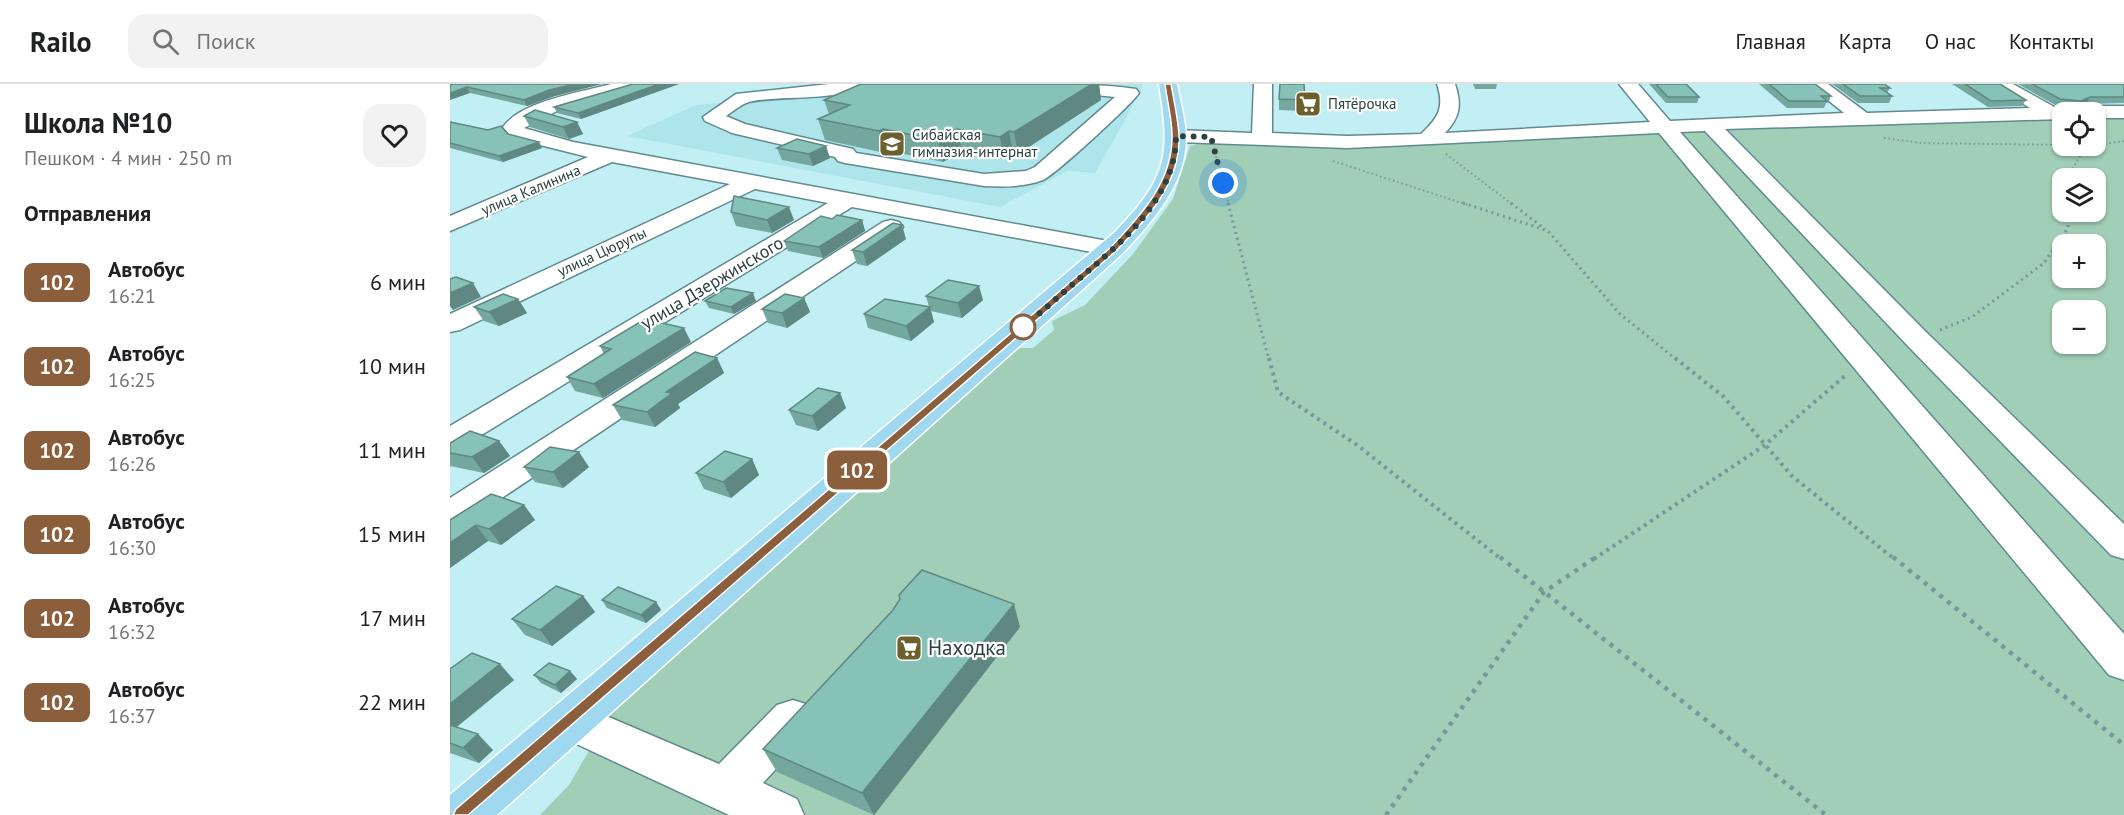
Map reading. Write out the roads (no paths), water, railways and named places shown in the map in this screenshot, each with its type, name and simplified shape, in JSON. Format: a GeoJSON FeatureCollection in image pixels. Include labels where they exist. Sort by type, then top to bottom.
{"type":"FeatureCollection","features":[{"type":"Feature","properties":{"kind":"main road"},"geometry":{"type":"LineString","coordinates":[[462,815],[1113,249],[1140,221],[1159,196],[1170,170],[1176,136],[1168,84]]}},
{"type":"Feature","properties":{"kind":"street"},"geometry":{"type":"LineString","coordinates":[[624,84],[528,116],[513,127],[519,134],[571,148],[1113,249]]}},
{"type":"Feature","properties":{"kind":"street"},"geometry":{"type":"LineString","coordinates":[[847,86],[742,98],[712,117],[739,129],[846,153],[845,157],[984,180],[1003,180],[1033,177],[1043,172],[1130,93],[1038,84]]}},
{"type":"Feature","properties":{"kind":"street"},"geometry":{"type":"LineString","coordinates":[[1262,138],[1263,84]]}},
{"type":"Feature","properties":{"kind":"street"},"geometry":{"type":"LineString","coordinates":[[1426,140],[1451,114],[1452,105],[1446,84]]}},
{"type":"Feature","properties":{"kind":"street"},"geometry":{"type":"LineString","coordinates":[[1628,84],[2124,663]]}},
{"type":"Feature","properties":{"kind":"street"},"geometry":{"type":"LineString","coordinates":[[1817,84],[1863,119]]}},
{"type":"Feature","properties":{"kind":"street"},"geometry":{"type":"LineString","coordinates":[[2000,84],[2052,110]]}},
{"type":"Feature","properties":{"kind":"street"},"geometry":{"type":"LineString","coordinates":[[2106,112],[2124,112]]}},
{"type":"Feature","properties":{"kind":"street"},"geometry":{"type":"LineString","coordinates":[[1176,136],[1347,142],[1426,140],[1662,126],[2052,113]]}},
{"type":"Feature","properties":{"kind":"street"},"geometry":{"type":"LineString","coordinates":[[1709,124],[1917,339],[2124,546]]}},
{"type":"Feature","properties":{"kind":"street","name":"улица Калинина"},"geometry":{"type":"LineString","coordinates":[[450,224],[611,155]]}},
{"type":"Feature","properties":{"kind":"street","name":"улица Цюрупы"},"geometry":{"type":"LineString","coordinates":[[450,324],[754,181]]}},
{"type":"Feature","properties":{"kind":"street","name":"улица Дзержинского"},"geometry":{"type":"LineString","coordinates":[[450,440],[850,200]]}},
{"type":"Feature","properties":{"kind":"street"},"geometry":{"type":"LineString","coordinates":[[450,515],[913,213]]}},
{"type":"Feature","properties":{"kind":"street"},"geometry":{"type":"LineString","coordinates":[[726,790],[822,688]]}},
{"type":"Feature","properties":{"kind":"street"},"geometry":{"type":"LineString","coordinates":[[571,720],[780,815]]}},
{"type":"Feature","properties":{"kind":"place","name":"Пятёрочка"},"geometry":{"type":"Point","coordinates":[1308,104]}},
{"type":"Feature","properties":{"kind":"place","name":"Сибайская гимназия-интернат"},"geometry":{"type":"Point","coordinates":[892,144]}},
{"type":"Feature","properties":{"kind":"place","name":"Находка"},"geometry":{"type":"Point","coordinates":[909,648]}}]}
